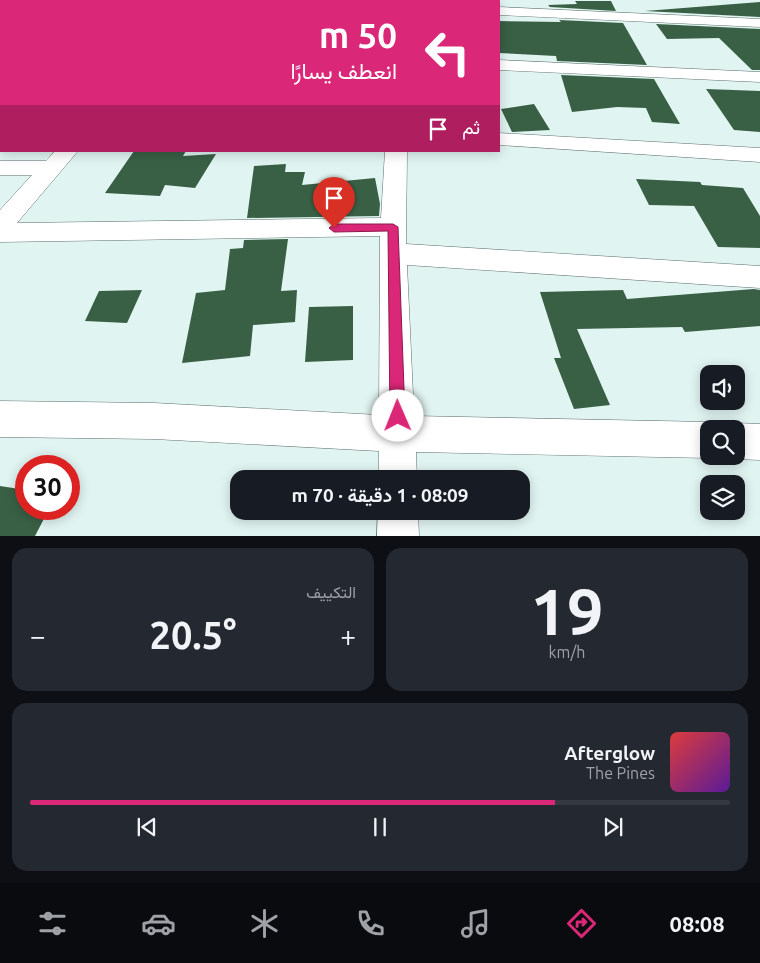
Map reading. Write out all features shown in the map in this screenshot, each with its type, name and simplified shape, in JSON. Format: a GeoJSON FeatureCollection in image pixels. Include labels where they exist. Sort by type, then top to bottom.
{"type":"FeatureCollection","features":[{"type":"Feature","properties":{"kind":"street"},"geometry":{"type":"LineString","coordinates":[[500,11],[760,23]]}},
{"type":"Feature","properties":{"kind":"street"},"geometry":{"type":"LineString","coordinates":[[500,64],[760,77]]}},
{"type":"Feature","properties":{"kind":"street"},"geometry":{"type":"LineString","coordinates":[[500,140],[760,154]]}},
{"type":"Feature","properties":{"kind":"street"},"geometry":{"type":"LineString","coordinates":[[396,152],[393,241],[398,470]]}},
{"type":"Feature","properties":{"kind":"street"},"geometry":{"type":"LineString","coordinates":[[0,168],[60,160]]}},
{"type":"Feature","properties":{"kind":"street"},"geometry":{"type":"LineString","coordinates":[[0,226],[60,160]]}},
{"type":"Feature","properties":{"kind":"street"},"geometry":{"type":"LineString","coordinates":[[0,233],[393,241],[760,277]]}},
{"type":"Feature","properties":{"kind":"street"},"geometry":{"type":"LineString","coordinates":[[0,419],[154,421],[398,434],[700,440]]}},
{"type":"Feature","properties":{"kind":"street"},"geometry":{"type":"LineString","coordinates":[[745,441],[760,442]]}},
{"type":"Feature","properties":{"kind":"street"},"geometry":{"type":"LineString","coordinates":[[398,520],[398,536]]}},
{"type":"Feature","properties":{"kind":"building"},"geometry":{"type":"Polygon","coordinates":[[[575,1],[611,1],[616,11],[550,7],[548,5],[577,4],[575,1]]]}},
{"type":"Feature","properties":{"kind":"building"},"geometry":{"type":"Polygon","coordinates":[[[760,2],[760,17],[645,11],[760,2]]]}},
{"type":"Feature","properties":{"kind":"building"},"geometry":{"type":"Polygon","coordinates":[[[559,20],[623,23],[647,65],[557,61],[556,56],[500,53],[500,21],[561,22],[559,20]]]}},
{"type":"Feature","properties":{"kind":"building"},"geometry":{"type":"Polygon","coordinates":[[[656,24],[760,29],[760,70],[752,70],[719,38],[667,39],[656,24]]]}},
{"type":"Feature","properties":{"kind":"building"},"geometry":{"type":"Polygon","coordinates":[[[561,75],[654,79],[680,124],[652,122],[646,108],[617,107],[572,112],[561,75]]]}},
{"type":"Feature","properties":{"kind":"building"},"geometry":{"type":"Polygon","coordinates":[[[706,89],[760,91],[760,132],[734,130],[706,89]]]}},
{"type":"Feature","properties":{"kind":"building"},"geometry":{"type":"Polygon","coordinates":[[[534,104],[550,130],[512,132],[501,109],[534,104]]]}},
{"type":"Feature","properties":{"kind":"building"},"geometry":{"type":"Polygon","coordinates":[[[133,152],[185,152],[183,156],[216,154],[195,188],[165,185],[160,196],[105,193],[133,152]]]}},
{"type":"Feature","properties":{"kind":"building"},"geometry":{"type":"Polygon","coordinates":[[[286,164],[285,172],[305,172],[302,185],[375,178],[380,204],[379,216],[247,218],[254,166],[286,164]]]}},
{"type":"Feature","properties":{"kind":"building"},"geometry":{"type":"Polygon","coordinates":[[[636,179],[700,182],[702,185],[743,188],[760,216],[760,248],[718,247],[694,206],[649,205],[636,179]]]}},
{"type":"Feature","properties":{"kind":"building"},"geometry":{"type":"Polygon","coordinates":[[[288,239],[281,291],[297,290],[295,322],[253,325],[250,356],[182,363],[196,293],[225,290],[230,249],[243,248],[244,240],[288,239]]]}},
{"type":"Feature","properties":{"kind":"building"},"geometry":{"type":"Polygon","coordinates":[[[142,290],[127,323],[85,321],[99,291],[142,290]]]}},
{"type":"Feature","properties":{"kind":"building"},"geometry":{"type":"Polygon","coordinates":[[[623,290],[627,299],[760,290],[760,326],[685,332],[682,327],[577,329],[610,405],[574,409],[554,358],[561,358],[540,292],[623,290]]]}},
{"type":"Feature","properties":{"kind":"building"},"geometry":{"type":"Polygon","coordinates":[[[353,306],[353,360],[305,362],[309,307],[353,306]]]}},
{"type":"Feature","properties":{"kind":"building"},"geometry":{"type":"Polygon","coordinates":[[[0,486],[15,488],[15,520],[43,520],[35,536],[0,536],[0,486]]]}},
{"type":"Feature","properties":{"kind":"route"},"geometry":{"type":"LineString","coordinates":[[334,228],[393,227],[398,416]]}}]}
